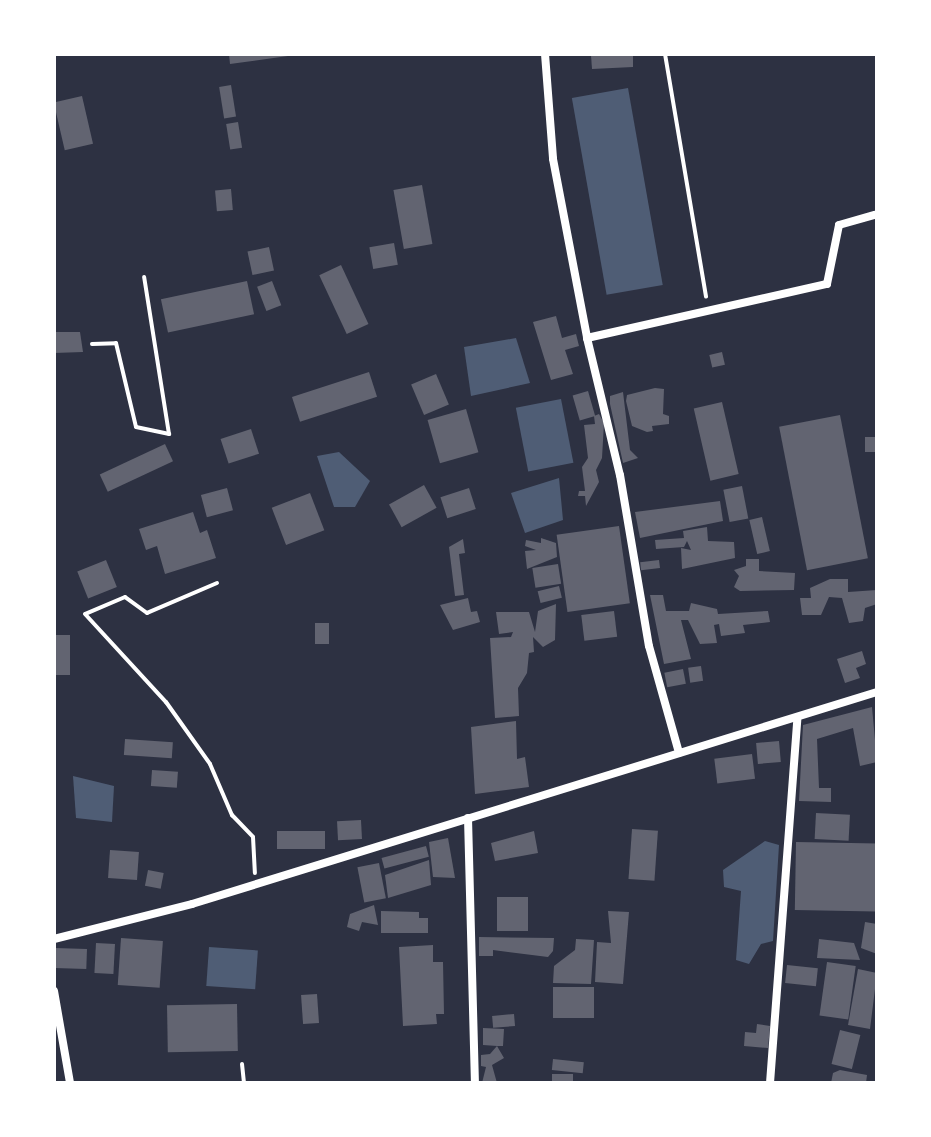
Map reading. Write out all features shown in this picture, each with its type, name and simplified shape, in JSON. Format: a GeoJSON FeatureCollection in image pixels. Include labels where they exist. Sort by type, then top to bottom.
{"type":"FeatureCollection","features":[{"type":"Feature","properties":{"kind":"street"},"geometry":{"type":"LineString","coordinates":[[545,54],[553,159],[587,338],[620,475],[649,646],[679,753]]}},
{"type":"Feature","properties":{"kind":"street"},"geometry":{"type":"LineString","coordinates":[[587,338],[827,284],[839,225],[875,215]]}},
{"type":"Feature","properties":{"kind":"street"},"geometry":{"type":"LineString","coordinates":[[54,939],[256,884],[679,753],[797,720],[877,692]]}},
{"type":"Feature","properties":{"kind":"street"},"geometry":{"type":"LineString","coordinates":[[770,1083],[784,942],[797,720]]}},
{"type":"Feature","properties":{"kind":"street"},"geometry":{"type":"LineString","coordinates":[[468,818],[475,1083]]}},
{"type":"Feature","properties":{"kind":"street"},"geometry":{"type":"LineString","coordinates":[[54,991],[70,1083]]}},
{"type":"Feature","properties":{"kind":"path"},"geometry":{"type":"LineString","coordinates":[[665,54],[709,311]]}},
{"type":"Feature","properties":{"kind":"path"},"geometry":{"type":"LineString","coordinates":[[92,344],[116,343],[136,427],[169,434],[144,277]]}},
{"type":"Feature","properties":{"kind":"path"},"geometry":{"type":"LineString","coordinates":[[217,583],[147,613],[125,597],[85,614],[166,702],[210,764],[232,815],[253,837],[256,884]]}},
{"type":"Feature","properties":{"kind":"path"},"geometry":{"type":"LineString","coordinates":[[242,1064],[244,1083]]}},
{"type":"Feature","properties":{"kind":"water"},"geometry":{"type":"Polygon","coordinates":[[[628,88],[663,285],[607,295],[572,98],[628,88]]]}},
{"type":"Feature","properties":{"kind":"water"},"geometry":{"type":"Polygon","coordinates":[[[516,338],[530,383],[471,396],[464,347],[516,338]]]}},
{"type":"Feature","properties":{"kind":"water"},"geometry":{"type":"Polygon","coordinates":[[[561,399],[573,463],[528,472],[516,408],[561,399]]]}},
{"type":"Feature","properties":{"kind":"water"},"geometry":{"type":"Polygon","coordinates":[[[339,452],[370,481],[355,507],[334,507],[317,456],[339,452]]]}},
{"type":"Feature","properties":{"kind":"water"},"geometry":{"type":"Polygon","coordinates":[[[559,478],[563,520],[525,533],[511,493],[559,478]]]}},
{"type":"Feature","properties":{"kind":"water"},"geometry":{"type":"Polygon","coordinates":[[[73,776],[114,786],[112,822],[76,818],[73,776]]]}},
{"type":"Feature","properties":{"kind":"water"},"geometry":{"type":"Polygon","coordinates":[[[765,841],[779,845],[773,941],[761,944],[749,964],[736,960],[741,891],[724,887],[723,870],[765,841]]]}},
{"type":"Feature","properties":{"kind":"water"},"geometry":{"type":"Polygon","coordinates":[[[209,947],[258,950],[255,989],[206,986],[209,947]]]}},
{"type":"Feature","properties":{"kind":"building"},"geometry":{"type":"Polygon","coordinates":[[[229,54],[288,54],[288,56],[230,64],[229,54]]]}},
{"type":"Feature","properties":{"kind":"building"},"geometry":{"type":"Polygon","coordinates":[[[633,54],[633,67],[592,69],[591,55],[633,54]]]}},
{"type":"Feature","properties":{"kind":"building"},"geometry":{"type":"Polygon","coordinates":[[[231,85],[236,117],[224,118],[219,87],[231,85]]]}},
{"type":"Feature","properties":{"kind":"building"},"geometry":{"type":"Polygon","coordinates":[[[82,96],[93,144],[65,150],[54,102],[82,96]]]}},
{"type":"Feature","properties":{"kind":"building"},"geometry":{"type":"Polygon","coordinates":[[[238,122],[242,148],[230,150],[226,124],[238,122]]]}},
{"type":"Feature","properties":{"kind":"building"},"geometry":{"type":"Polygon","coordinates":[[[422,185],[432,244],[404,249],[393,190],[422,185]]]}},
{"type":"Feature","properties":{"kind":"building"},"geometry":{"type":"Polygon","coordinates":[[[231,189],[233,210],[217,211],[215,190],[231,189]]]}},
{"type":"Feature","properties":{"kind":"building"},"geometry":{"type":"Polygon","coordinates":[[[394,243],[398,265],[373,269],[369,247],[394,243]]]}},
{"type":"Feature","properties":{"kind":"building"},"geometry":{"type":"Polygon","coordinates":[[[269,247],[274,270],[252,275],[247,252],[269,247]]]}},
{"type":"Feature","properties":{"kind":"building"},"geometry":{"type":"Polygon","coordinates":[[[341,265],[368,324],[347,334],[319,275],[341,265]]]}},
{"type":"Feature","properties":{"kind":"building"},"geometry":{"type":"Polygon","coordinates":[[[247,281],[254,314],[168,333],[161,299],[247,281]]]}},
{"type":"Feature","properties":{"kind":"building"},"geometry":{"type":"Polygon","coordinates":[[[272,281],[281,305],[266,311],[257,287],[272,281]]]}},
{"type":"Feature","properties":{"kind":"building"},"geometry":{"type":"Polygon","coordinates":[[[556,316],[562,338],[576,334],[579,346],[565,350],[573,374],[551,380],[533,322],[556,316]]]}},
{"type":"Feature","properties":{"kind":"building"},"geometry":{"type":"Polygon","coordinates":[[[54,332],[80,332],[83,352],[54,353],[54,332]]]}},
{"type":"Feature","properties":{"kind":"building"},"geometry":{"type":"Polygon","coordinates":[[[722,352],[725,365],[712,368],[709,355],[722,352]]]}},
{"type":"Feature","properties":{"kind":"building"},"geometry":{"type":"Polygon","coordinates":[[[369,372],[377,397],[300,422],[292,397],[369,372]]]}},
{"type":"Feature","properties":{"kind":"building"},"geometry":{"type":"Polygon","coordinates":[[[436,374],[449,404],[424,415],[411,385],[436,374]]]}},
{"type":"Feature","properties":{"kind":"building"},"geometry":{"type":"Polygon","coordinates":[[[655,388],[664,389],[663,414],[669,416],[669,424],[652,426],[653,431],[647,432],[632,426],[627,395],[655,388]]]}},
{"type":"Feature","properties":{"kind":"building"},"geometry":{"type":"Polygon","coordinates":[[[588,391],[595,416],[580,420],[573,395],[588,391]]]}},
{"type":"Feature","properties":{"kind":"building"},"geometry":{"type":"Polygon","coordinates":[[[623,392],[630,450],[638,458],[623,463],[610,396],[623,392]]]}},
{"type":"Feature","properties":{"kind":"building"},"geometry":{"type":"Polygon","coordinates":[[[722,402],[739,474],[710,481],[694,409],[722,402]]]}},
{"type":"Feature","properties":{"kind":"building"},"geometry":{"type":"Polygon","coordinates":[[[466,409],[478,452],[440,463],[428,420],[466,409]]]}},
{"type":"Feature","properties":{"kind":"building"},"geometry":{"type":"Polygon","coordinates":[[[599,414],[604,423],[602,458],[596,470],[599,482],[586,506],[585,496],[578,496],[579,491],[585,491],[582,467],[588,458],[584,425],[595,424],[594,416],[599,414]]]}},
{"type":"Feature","properties":{"kind":"building"},"geometry":{"type":"Polygon","coordinates":[[[840,415],[868,558],[807,570],[779,427],[840,415]]]}},
{"type":"Feature","properties":{"kind":"building"},"geometry":{"type":"Polygon","coordinates":[[[251,429],[259,454],[229,464],[221,439],[251,429]]]}},
{"type":"Feature","properties":{"kind":"building"},"geometry":{"type":"Polygon","coordinates":[[[865,437],[877,437],[877,452],[865,452],[865,437]]]}},
{"type":"Feature","properties":{"kind":"building"},"geometry":{"type":"Polygon","coordinates":[[[165,444],[173,461],[108,492],[100,474],[165,444]]]}},
{"type":"Feature","properties":{"kind":"building"},"geometry":{"type":"Polygon","coordinates":[[[424,485],[437,508],[402,527],[389,504],[424,485]]]}},
{"type":"Feature","properties":{"kind":"building"},"geometry":{"type":"Polygon","coordinates":[[[742,486],[748,518],[730,522],[723,490],[742,486]]]}},
{"type":"Feature","properties":{"kind":"building"},"geometry":{"type":"Polygon","coordinates":[[[227,488],[233,510],[207,517],[201,495],[227,488]]]}},
{"type":"Feature","properties":{"kind":"building"},"geometry":{"type":"Polygon","coordinates":[[[469,488],[476,509],[447,518],[440,497],[469,488]]]}},
{"type":"Feature","properties":{"kind":"building"},"geometry":{"type":"Polygon","coordinates":[[[310,493],[324,530],[286,545],[272,508],[310,493]]]}},
{"type":"Feature","properties":{"kind":"building"},"geometry":{"type":"Polygon","coordinates":[[[720,501],[723,521],[640,538],[635,512],[720,501]]]}},
{"type":"Feature","properties":{"kind":"building"},"geometry":{"type":"Polygon","coordinates":[[[193,512],[200,533],[207,530],[216,558],[165,574],[157,546],[146,550],[139,529],[193,512]]]}},
{"type":"Feature","properties":{"kind":"building"},"geometry":{"type":"Polygon","coordinates":[[[762,517],[770,551],[757,554],[749,520],[762,517]]]}},
{"type":"Feature","properties":{"kind":"building"},"geometry":{"type":"Polygon","coordinates":[[[619,526],[630,603],[567,612],[557,535],[619,526]]]}},
{"type":"Feature","properties":{"kind":"building"},"geometry":{"type":"Polygon","coordinates":[[[707,527],[708,541],[734,542],[735,558],[682,569],[681,548],[691,550],[687,541],[684,547],[656,549],[655,540],[684,538],[683,531],[707,527]]]}},
{"type":"Feature","properties":{"kind":"building"},"geometry":{"type":"Polygon","coordinates":[[[541,538],[556,543],[557,557],[527,569],[525,551],[536,550],[525,546],[526,540],[541,543],[541,538]]]}},
{"type":"Feature","properties":{"kind":"building"},"geometry":{"type":"Polygon","coordinates":[[[463,539],[465,553],[459,554],[464,595],[455,596],[449,547],[463,539]]]}},
{"type":"Feature","properties":{"kind":"building"},"geometry":{"type":"Polygon","coordinates":[[[746,559],[759,559],[759,571],[795,573],[794,590],[740,591],[734,587],[739,576],[734,570],[746,566],[746,559]]]}},
{"type":"Feature","properties":{"kind":"building"},"geometry":{"type":"Polygon","coordinates":[[[106,560],[117,587],[88,599],[77,572],[106,560]]]}},
{"type":"Feature","properties":{"kind":"building"},"geometry":{"type":"Polygon","coordinates":[[[659,560],[660,568],[641,570],[640,562],[659,560]]]}},
{"type":"Feature","properties":{"kind":"building"},"geometry":{"type":"Polygon","coordinates":[[[558,564],[561,584],[535,588],[532,568],[558,564]]]}},
{"type":"Feature","properties":{"kind":"building"},"geometry":{"type":"Polygon","coordinates":[[[830,579],[848,579],[848,592],[877,590],[877,604],[865,608],[863,621],[849,623],[842,598],[829,597],[821,615],[802,615],[800,598],[811,598],[810,588],[830,579]]]}},
{"type":"Feature","properties":{"kind":"building"},"geometry":{"type":"Polygon","coordinates":[[[559,586],[562,598],[541,603],[538,591],[559,586]]]}},
{"type":"Feature","properties":{"kind":"building"},"geometry":{"type":"Polygon","coordinates":[[[650,595],[663,595],[666,611],[689,611],[691,603],[717,609],[718,614],[768,611],[770,622],[743,625],[745,633],[721,636],[719,624],[714,625],[717,643],[700,644],[688,620],[681,620],[691,659],[664,664],[650,595]]]}},
{"type":"Feature","properties":{"kind":"building"},"geometry":{"type":"Polygon","coordinates":[[[468,598],[471,612],[477,611],[480,622],[453,630],[440,605],[468,598]]]}},
{"type":"Feature","properties":{"kind":"building"},"geometry":{"type":"Polygon","coordinates":[[[556,604],[555,640],[543,647],[533,637],[534,652],[529,653],[527,673],[518,688],[519,716],[495,718],[490,638],[511,637],[513,632],[499,634],[496,612],[529,612],[535,632],[538,611],[556,604]]]}},
{"type":"Feature","properties":{"kind":"building"},"geometry":{"type":"Polygon","coordinates":[[[614,611],[617,637],[584,641],[581,615],[614,611]]]}},
{"type":"Feature","properties":{"kind":"building"},"geometry":{"type":"Polygon","coordinates":[[[315,623],[329,623],[329,644],[315,644],[315,623]]]}},
{"type":"Feature","properties":{"kind":"building"},"geometry":{"type":"Polygon","coordinates":[[[54,635],[70,635],[70,675],[54,675],[54,635]]]}},
{"type":"Feature","properties":{"kind":"building"},"geometry":{"type":"Polygon","coordinates":[[[862,651],[866,664],[856,668],[860,678],[845,683],[837,659],[862,651]]]}},
{"type":"Feature","properties":{"kind":"building"},"geometry":{"type":"Polygon","coordinates":[[[701,666],[703,681],[690,683],[688,668],[701,666]]]}},
{"type":"Feature","properties":{"kind":"building"},"geometry":{"type":"Polygon","coordinates":[[[683,669],[686,684],[667,687],[664,673],[683,669]]]}},
{"type":"Feature","properties":{"kind":"building"},"geometry":{"type":"Polygon","coordinates":[[[872,707],[877,762],[860,766],[853,728],[817,739],[819,788],[831,788],[831,802],[799,801],[803,725],[872,707]]]}},
{"type":"Feature","properties":{"kind":"building"},"geometry":{"type":"Polygon","coordinates":[[[516,721],[517,759],[525,757],[529,787],[475,794],[471,727],[516,721]]]}},
{"type":"Feature","properties":{"kind":"building"},"geometry":{"type":"Polygon","coordinates":[[[125,739],[173,742],[172,758],[124,755],[125,739]]]}},
{"type":"Feature","properties":{"kind":"building"},"geometry":{"type":"Polygon","coordinates":[[[779,741],[781,762],[758,764],[756,743],[779,741]]]}},
{"type":"Feature","properties":{"kind":"building"},"geometry":{"type":"Polygon","coordinates":[[[752,754],[755,779],[717,783],[714,759],[752,754]]]}},
{"type":"Feature","properties":{"kind":"building"},"geometry":{"type":"Polygon","coordinates":[[[152,770],[178,772],[177,788],[151,786],[152,770]]]}},
{"type":"Feature","properties":{"kind":"building"},"geometry":{"type":"Polygon","coordinates":[[[816,813],[850,815],[849,841],[815,839],[816,813]]]}},
{"type":"Feature","properties":{"kind":"building"},"geometry":{"type":"Polygon","coordinates":[[[361,820],[362,839],[338,840],[337,821],[361,820]]]}},
{"type":"Feature","properties":{"kind":"building"},"geometry":{"type":"Polygon","coordinates":[[[632,829],[658,831],[654,881],[629,879],[632,829]]]}},
{"type":"Feature","properties":{"kind":"building"},"geometry":{"type":"Polygon","coordinates":[[[277,831],[325,831],[325,849],[277,849],[277,831]]]}},
{"type":"Feature","properties":{"kind":"building"},"geometry":{"type":"Polygon","coordinates":[[[534,831],[538,853],[495,861],[491,843],[534,831]]]}},
{"type":"Feature","properties":{"kind":"building"},"geometry":{"type":"Polygon","coordinates":[[[448,838],[455,878],[433,877],[429,842],[448,838]]]}},
{"type":"Feature","properties":{"kind":"building"},"geometry":{"type":"Polygon","coordinates":[[[796,842],[877,843],[876,911],[795,910],[796,842]]]}},
{"type":"Feature","properties":{"kind":"building"},"geometry":{"type":"Polygon","coordinates":[[[426,846],[429,857],[384,869],[382,858],[426,846]]]}},
{"type":"Feature","properties":{"kind":"building"},"geometry":{"type":"Polygon","coordinates":[[[110,850],[139,852],[137,880],[108,878],[110,850]]]}},
{"type":"Feature","properties":{"kind":"building"},"geometry":{"type":"Polygon","coordinates":[[[429,860],[431,885],[388,898],[385,875],[429,860]]]}},
{"type":"Feature","properties":{"kind":"building"},"geometry":{"type":"Polygon","coordinates":[[[379,863],[386,898],[364,903],[357,867],[379,863]]]}},
{"type":"Feature","properties":{"kind":"building"},"geometry":{"type":"Polygon","coordinates":[[[148,870],[164,873],[161,889],[145,886],[148,870]]]}},
{"type":"Feature","properties":{"kind":"building"},"geometry":{"type":"Polygon","coordinates":[[[497,897],[528,897],[528,931],[497,931],[497,897]]]}},
{"type":"Feature","properties":{"kind":"building"},"geometry":{"type":"Polygon","coordinates":[[[374,905],[378,925],[362,922],[359,931],[347,927],[350,914],[374,905]]]}},
{"type":"Feature","properties":{"kind":"building"},"geometry":{"type":"Polygon","coordinates":[[[381,911],[419,912],[419,918],[428,918],[428,933],[381,933],[381,911]]]}},
{"type":"Feature","properties":{"kind":"building"},"geometry":{"type":"Polygon","coordinates":[[[608,911],[629,912],[623,984],[595,982],[597,942],[611,943],[608,911]]]}},
{"type":"Feature","properties":{"kind":"building"},"geometry":{"type":"Polygon","coordinates":[[[865,922],[877,924],[877,954],[861,948],[865,922]]]}},
{"type":"Feature","properties":{"kind":"building"},"geometry":{"type":"Polygon","coordinates":[[[479,937],[554,938],[553,951],[548,957],[493,950],[493,956],[479,956],[479,937]]]}},
{"type":"Feature","properties":{"kind":"building"},"geometry":{"type":"Polygon","coordinates":[[[121,938],[163,941],[160,988],[118,985],[121,938]]]}},
{"type":"Feature","properties":{"kind":"building"},"geometry":{"type":"Polygon","coordinates":[[[576,939],[594,940],[591,984],[553,983],[554,966],[575,950],[576,939]]]}},
{"type":"Feature","properties":{"kind":"building"},"geometry":{"type":"Polygon","coordinates":[[[819,939],[854,943],[860,960],[817,958],[819,939]]]}},
{"type":"Feature","properties":{"kind":"building"},"geometry":{"type":"Polygon","coordinates":[[[96,943],[115,944],[113,974],[94,973],[96,943]]]}},
{"type":"Feature","properties":{"kind":"building"},"geometry":{"type":"Polygon","coordinates":[[[433,945],[433,962],[443,962],[444,1014],[436,1014],[437,1024],[403,1026],[399,947],[433,945]]]}},
{"type":"Feature","properties":{"kind":"building"},"geometry":{"type":"Polygon","coordinates":[[[55,948],[87,949],[86,969],[54,968],[55,948]]]}},
{"type":"Feature","properties":{"kind":"building"},"geometry":{"type":"Polygon","coordinates":[[[827,962],[856,966],[848,1020],[819,1015],[827,962]]]}},
{"type":"Feature","properties":{"kind":"building"},"geometry":{"type":"Polygon","coordinates":[[[787,965],[818,968],[816,986],[785,983],[787,965]]]}},
{"type":"Feature","properties":{"kind":"building"},"geometry":{"type":"Polygon","coordinates":[[[858,969],[877,973],[870,1029],[848,1025],[858,969]]]}},
{"type":"Feature","properties":{"kind":"building"},"geometry":{"type":"Polygon","coordinates":[[[553,987],[594,987],[594,1018],[553,1018],[553,987]]]}},
{"type":"Feature","properties":{"kind":"building"},"geometry":{"type":"Polygon","coordinates":[[[317,994],[319,1023],[303,1024],[301,995],[317,994]]]}},
{"type":"Feature","properties":{"kind":"building"},"geometry":{"type":"Polygon","coordinates":[[[237,1004],[238,1051],[168,1052],[167,1005],[237,1004]]]}},
{"type":"Feature","properties":{"kind":"building"},"geometry":{"type":"Polygon","coordinates":[[[514,1014],[515,1026],[493,1028],[492,1016],[514,1014]]]}},
{"type":"Feature","properties":{"kind":"building"},"geometry":{"type":"Polygon","coordinates":[[[757,1024],[770,1026],[768,1048],[744,1046],[745,1032],[756,1033],[757,1024]]]}},
{"type":"Feature","properties":{"kind":"building"},"geometry":{"type":"Polygon","coordinates":[[[483,1028],[504,1029],[503,1046],[483,1045],[483,1028]]]}},
{"type":"Feature","properties":{"kind":"building"},"geometry":{"type":"Polygon","coordinates":[[[840,1030],[860,1035],[852,1069],[832,1064],[840,1030]]]}},
{"type":"Feature","properties":{"kind":"building"},"geometry":{"type":"Polygon","coordinates":[[[497,1046],[504,1058],[492,1065],[497,1083],[482,1083],[486,1067],[481,1066],[481,1055],[490,1054],[497,1046]]]}},
{"type":"Feature","properties":{"kind":"building"},"geometry":{"type":"Polygon","coordinates":[[[553,1059],[584,1062],[583,1073],[552,1070],[553,1059]]]}},
{"type":"Feature","properties":{"kind":"building"},"geometry":{"type":"Polygon","coordinates":[[[840,1070],[867,1075],[866,1083],[831,1083],[833,1073],[840,1070]]]}},
{"type":"Feature","properties":{"kind":"building"},"geometry":{"type":"Polygon","coordinates":[[[552,1074],[573,1074],[573,1083],[552,1083],[552,1074]]]}}]}
